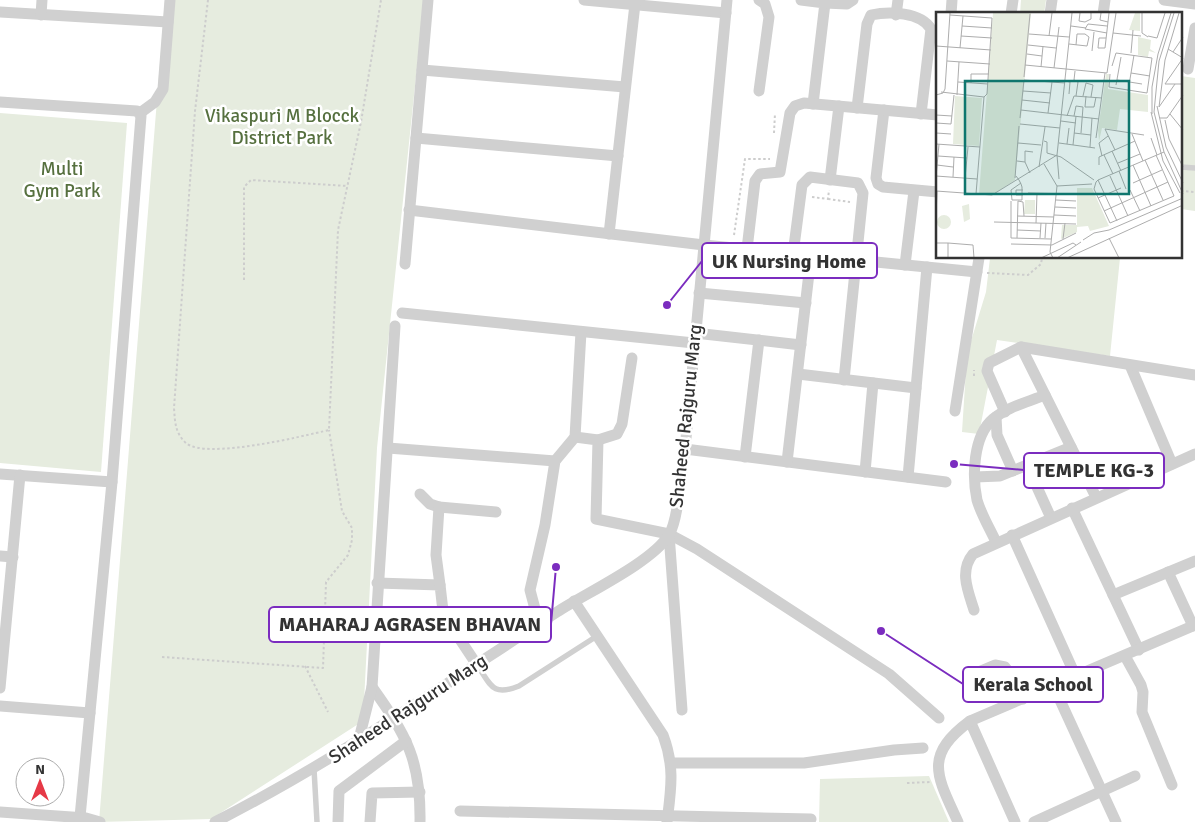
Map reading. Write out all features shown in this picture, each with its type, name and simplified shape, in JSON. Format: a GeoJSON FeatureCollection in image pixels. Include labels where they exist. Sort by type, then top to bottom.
{"type":"FeatureCollection","features":[{"type":"Feature","properties":{"kind":"street"},"geometry":{"type":"LineString","coordinates":[[41,14],[42,0]]}},
{"type":"Feature","properties":{"kind":"street"},"geometry":{"type":"LineString","coordinates":[[80,817],[112,482],[140,113],[155,102],[163,89],[170,0]]}},
{"type":"Feature","properties":{"kind":"street"},"geometry":{"type":"LineString","coordinates":[[405,264],[428,0]]}},
{"type":"Feature","properties":{"kind":"street"},"geometry":{"type":"LineString","coordinates":[[584,0],[726,13]]}},
{"type":"Feature","properties":{"kind":"street","name":"Shaheed Rajguru Marg"},"geometry":{"type":"LineString","coordinates":[[215,822],[358,743],[574,601],[640,561],[669,534],[674,518],[684,449],[727,0]]}},
{"type":"Feature","properties":{"kind":"street"},"geometry":{"type":"LineString","coordinates":[[759,0],[765,4],[769,17],[759,91]]}},
{"type":"Feature","properties":{"kind":"street"},"geometry":{"type":"LineString","coordinates":[[801,0],[847,4],[853,0]]}},
{"type":"Feature","properties":{"kind":"street"},"geometry":{"type":"LineString","coordinates":[[896,14],[898,0]]}},
{"type":"Feature","properties":{"kind":"street"},"geometry":{"type":"LineString","coordinates":[[1164,0],[1195,4]]}},
{"type":"Feature","properties":{"kind":"street"},"geometry":{"type":"LineString","coordinates":[[813,104],[825,3]]}},
{"type":"Feature","properties":{"kind":"street"},"geometry":{"type":"LineString","coordinates":[[609,234],[635,4]]}},
{"type":"Feature","properties":{"kind":"street"},"geometry":{"type":"LineString","coordinates":[[0,12],[168,22]]}},
{"type":"Feature","properties":{"kind":"street"},"geometry":{"type":"LineString","coordinates":[[857,108],[867,24],[871,15],[881,13],[896,14],[920,17],[926,21],[931,29],[921,114]]}},
{"type":"Feature","properties":{"kind":"street"},"geometry":{"type":"LineString","coordinates":[[1188,69],[1195,28]]}},
{"type":"Feature","properties":{"kind":"street"},"geometry":{"type":"LineString","coordinates":[[422,70],[625,87]]}},
{"type":"Feature","properties":{"kind":"street"},"geometry":{"type":"LineString","coordinates":[[0,102],[133,110],[140,113]]}},
{"type":"Feature","properties":{"kind":"street"},"geometry":{"type":"LineString","coordinates":[[747,249],[755,182],[760,174],[780,172],[790,113],[795,106],[804,103],[936,115]]}},
{"type":"Feature","properties":{"kind":"street"},"geometry":{"type":"LineString","coordinates":[[830,180],[839,106]]}},
{"type":"Feature","properties":{"kind":"street"},"geometry":{"type":"LineString","coordinates":[[884,110],[876,178],[878,184],[883,187],[936,192]]}},
{"type":"Feature","properties":{"kind":"street"},"geometry":{"type":"LineString","coordinates":[[416,138],[618,156]]}},
{"type":"Feature","properties":{"kind":"street"},"geometry":{"type":"LineString","coordinates":[[793,254],[802,185],[810,178],[858,184],[863,193],[844,380]]}},
{"type":"Feature","properties":{"kind":"street"},"geometry":{"type":"LineString","coordinates":[[904,265],[914,191]]}},
{"type":"Feature","properties":{"kind":"street"},"geometry":{"type":"LineString","coordinates":[[409,210],[704,245],[977,272]]}},
{"type":"Feature","properties":{"kind":"street"},"geometry":{"type":"LineString","coordinates":[[787,462],[811,256]]}},
{"type":"Feature","properties":{"kind":"street"},"geometry":{"type":"LineString","coordinates":[[952,270],[953,259]]}},
{"type":"Feature","properties":{"kind":"street"},"geometry":{"type":"LineString","coordinates":[[955,411],[979,259]]}},
{"type":"Feature","properties":{"kind":"street"},"geometry":{"type":"LineString","coordinates":[[908,477],[927,267]]}},
{"type":"Feature","properties":{"kind":"street"},"geometry":{"type":"LineString","coordinates":[[699,292],[806,304]]}},
{"type":"Feature","properties":{"kind":"street"},"geometry":{"type":"LineString","coordinates":[[402,313],[581,332],[759,340],[801,345]]}},
{"type":"Feature","properties":{"kind":"street"},"geometry":{"type":"LineString","coordinates":[[358,743],[372,687],[377,583],[388,448],[395,326]]}},
{"type":"Feature","properties":{"kind":"street"},"geometry":{"type":"LineString","coordinates":[[539,624],[530,590],[545,526],[555,461],[575,437],[581,332]]}},
{"type":"Feature","properties":{"kind":"street"},"geometry":{"type":"LineString","coordinates":[[745,457],[759,340]]}},
{"type":"Feature","properties":{"kind":"street"},"geometry":{"type":"LineString","coordinates":[[1021,347],[1096,497]]}},
{"type":"Feature","properties":{"kind":"street"},"geometry":{"type":"LineString","coordinates":[[1013,471],[997,435],[1000,414],[988,371],[989,363],[1021,347],[1195,375]]}},
{"type":"Feature","properties":{"kind":"street"},"geometry":{"type":"LineString","coordinates":[[575,437],[598,440],[617,434],[622,424],[632,358]]}},
{"type":"Feature","properties":{"kind":"street"},"geometry":{"type":"LineString","coordinates":[[1130,365],[1172,464]]}},
{"type":"Feature","properties":{"kind":"street"},"geometry":{"type":"LineString","coordinates":[[798,374],[916,388]]}},
{"type":"Feature","properties":{"kind":"street"},"geometry":{"type":"LineString","coordinates":[[865,472],[873,383]]}},
{"type":"Feature","properties":{"kind":"street"},"geometry":{"type":"LineString","coordinates":[[996,542],[978,501],[975,477],[979,446],[986,427],[1000,414],[1045,395]]}},
{"type":"Feature","properties":{"kind":"street"},"geometry":{"type":"LineString","coordinates":[[598,440],[596,519],[669,534],[778,601],[889,674],[939,718]]}},
{"type":"Feature","properties":{"kind":"street"},"geometry":{"type":"LineString","coordinates":[[975,477],[1000,476],[1071,447]]}},
{"type":"Feature","properties":{"kind":"street"},"geometry":{"type":"LineString","coordinates":[[388,448],[555,461]]}},
{"type":"Feature","properties":{"kind":"street"},"geometry":{"type":"LineString","coordinates":[[684,449],[946,482]]}},
{"type":"Feature","properties":{"kind":"street"},"geometry":{"type":"LineString","coordinates":[[974,610],[966,586],[967,562],[973,554],[1195,454]]}},
{"type":"Feature","properties":{"kind":"street"},"geometry":{"type":"LineString","coordinates":[[1027,465],[1051,518]]}},
{"type":"Feature","properties":{"kind":"street"},"geometry":{"type":"LineString","coordinates":[[0,474],[112,482]]}},
{"type":"Feature","properties":{"kind":"street"},"geometry":{"type":"LineString","coordinates":[[0,688],[20,475]]}},
{"type":"Feature","properties":{"kind":"street"},"geometry":{"type":"LineString","coordinates":[[420,494],[430,504],[439,507],[496,512]]}},
{"type":"Feature","properties":{"kind":"street"},"geometry":{"type":"LineString","coordinates":[[439,507],[436,555],[443,611],[477,665]]}},
{"type":"Feature","properties":{"kind":"street"},"geometry":{"type":"LineString","coordinates":[[1072,508],[1139,650]]}},
{"type":"Feature","properties":{"kind":"street"},"geometry":{"type":"LineString","coordinates":[[669,534],[682,710]]}},
{"type":"Feature","properties":{"kind":"street"},"geometry":{"type":"LineString","coordinates":[[1012,535],[1076,677]]}},
{"type":"Feature","properties":{"kind":"street"},"geometry":{"type":"LineString","coordinates":[[0,556],[12,557]]}},
{"type":"Feature","properties":{"kind":"street"},"geometry":{"type":"LineString","coordinates":[[1113,595],[1195,561]]}},
{"type":"Feature","properties":{"kind":"street"},"geometry":{"type":"LineString","coordinates":[[958,822],[940,781],[938,768],[941,749],[953,734],[970,721],[1194,626],[1168,572]]}},
{"type":"Feature","properties":{"kind":"street"},"geometry":{"type":"LineString","coordinates":[[377,583],[440,586]]}},
{"type":"Feature","properties":{"kind":"street"},"geometry":{"type":"LineString","coordinates":[[574,601],[663,735],[672,768],[667,819]]}},
{"type":"Feature","properties":{"kind":"street"},"geometry":{"type":"LineString","coordinates":[[1125,656],[1141,685],[1142,712],[1172,785]]}},
{"type":"Feature","properties":{"kind":"street"},"geometry":{"type":"LineString","coordinates":[[969,676],[995,664],[1005,667],[1014,679],[1023,699]]}},
{"type":"Feature","properties":{"kind":"street"},"geometry":{"type":"LineString","coordinates":[[372,687],[395,719],[414,760],[420,792],[420,822]]}},
{"type":"Feature","properties":{"kind":"street"},"geometry":{"type":"LineString","coordinates":[[1054,687],[1116,822]]}},
{"type":"Feature","properties":{"kind":"street"},"geometry":{"type":"LineString","coordinates":[[0,706],[90,713]]}},
{"type":"Feature","properties":{"kind":"street"},"geometry":{"type":"LineString","coordinates":[[970,721],[1016,822]]}},
{"type":"Feature","properties":{"kind":"street"},"geometry":{"type":"LineString","coordinates":[[338,822],[339,790],[406,741]]}},
{"type":"Feature","properties":{"kind":"street"},"geometry":{"type":"LineString","coordinates":[[672,768],[804,763],[894,750],[923,748]]}},
{"type":"Feature","properties":{"kind":"street"},"geometry":{"type":"LineString","coordinates":[[1034,822],[1135,776]]}},
{"type":"Feature","properties":{"kind":"street"},"geometry":{"type":"LineString","coordinates":[[370,822],[372,793],[420,792]]}},
{"type":"Feature","properties":{"kind":"street"},"geometry":{"type":"LineString","coordinates":[[460,811],[527,817],[811,819]]}},
{"type":"Feature","properties":{"kind":"street"},"geometry":{"type":"LineString","coordinates":[[0,812],[80,817],[100,822]]}},
{"type":"Feature","properties":{"kind":"lane"},"geometry":{"type":"LineString","coordinates":[[1182,167],[1195,168]]}},
{"type":"Feature","properties":{"kind":"lane"},"geometry":{"type":"LineString","coordinates":[[477,665],[492,687],[498,691],[506,692],[519,686],[597,636]]}},
{"type":"Feature","properties":{"kind":"lane"},"geometry":{"type":"LineString","coordinates":[[314,769],[317,822]]}},
{"type":"Feature","properties":{"kind":"path"},"geometry":{"type":"LineString","coordinates":[[208,0],[195,111],[182,274],[174,408],[176,432],[188,445],[217,449],[262,444],[329,430]]}},
{"type":"Feature","properties":{"kind":"path"},"geometry":{"type":"LineString","coordinates":[[162,657],[323,668],[326,582],[348,555],[352,540],[352,528],[342,511],[329,430],[338,230],[361,122],[381,0]]}},
{"type":"Feature","properties":{"kind":"path"},"geometry":{"type":"LineString","coordinates":[[244,280],[244,187],[251,180],[348,186]]}},
{"type":"Feature","properties":{"kind":"path"},"geometry":{"type":"LineString","coordinates":[[828,199],[830,180]]}},
{"type":"Feature","properties":{"kind":"path"},"geometry":{"type":"LineString","coordinates":[[1182,191],[1195,192]]}},
{"type":"Feature","properties":{"kind":"path"},"geometry":{"type":"LineString","coordinates":[[810,197],[851,202],[850,210]]}},
{"type":"Feature","properties":{"kind":"path"},"geometry":{"type":"LineString","coordinates":[[977,272],[1028,275],[1041,264],[1042,259]]}},
{"type":"Feature","properties":{"kind":"path"},"geometry":{"type":"LineString","coordinates":[[305,666],[328,712]]}},
{"type":"Feature","properties":{"kind":"path"},"geometry":{"type":"LineString","coordinates":[[907,783],[940,781]]}},
{"type":"Feature","properties":{"kind":"green space","name":"Vikaspuri M Blocck District Park"},"geometry":{"type":"Polygon","coordinates":[[[165,0],[424,0],[377,448],[363,721],[211,819],[99,822],[165,0]]]}},
{"type":"Feature","properties":{"kind":"green space"},"geometry":{"type":"Polygon","coordinates":[[[1021,0],[1046,0],[1044,12],[1020,12],[1021,0]]]}},
{"type":"Feature","properties":{"kind":"green space"},"geometry":{"type":"Polygon","coordinates":[[[1182,76],[1195,78],[1195,211],[1182,209],[1182,76]]]}},
{"type":"Feature","properties":{"kind":"green space","name":"Multi Gym Park"},"geometry":{"type":"Polygon","coordinates":[[[0,113],[127,123],[101,472],[0,463],[0,113]]]}},
{"type":"Feature","properties":{"kind":"green space"},"geometry":{"type":"Polygon","coordinates":[[[990,259],[1120,259],[1110,356],[997,340],[979,434],[962,432],[967,354],[986,292],[990,259]]]}},
{"type":"Feature","properties":{"kind":"green space"},"geometry":{"type":"Polygon","coordinates":[[[929,776],[949,822],[819,822],[820,779],[929,776]]]}},
{"type":"Feature","properties":{"kind":"place","name":"UK Nursing Home"},"geometry":{"type":"Point","coordinates":[667,305]}},
{"type":"Feature","properties":{"kind":"place","name":"TEMPLE KG-3"},"geometry":{"type":"Point","coordinates":[954,464]}},
{"type":"Feature","properties":{"kind":"place","name":"MAHARAJ AGRASEN BHAVAN"},"geometry":{"type":"Point","coordinates":[556,567]}},
{"type":"Feature","properties":{"kind":"place","name":"Kerala School"},"geometry":{"type":"Point","coordinates":[881,631]}}]}
